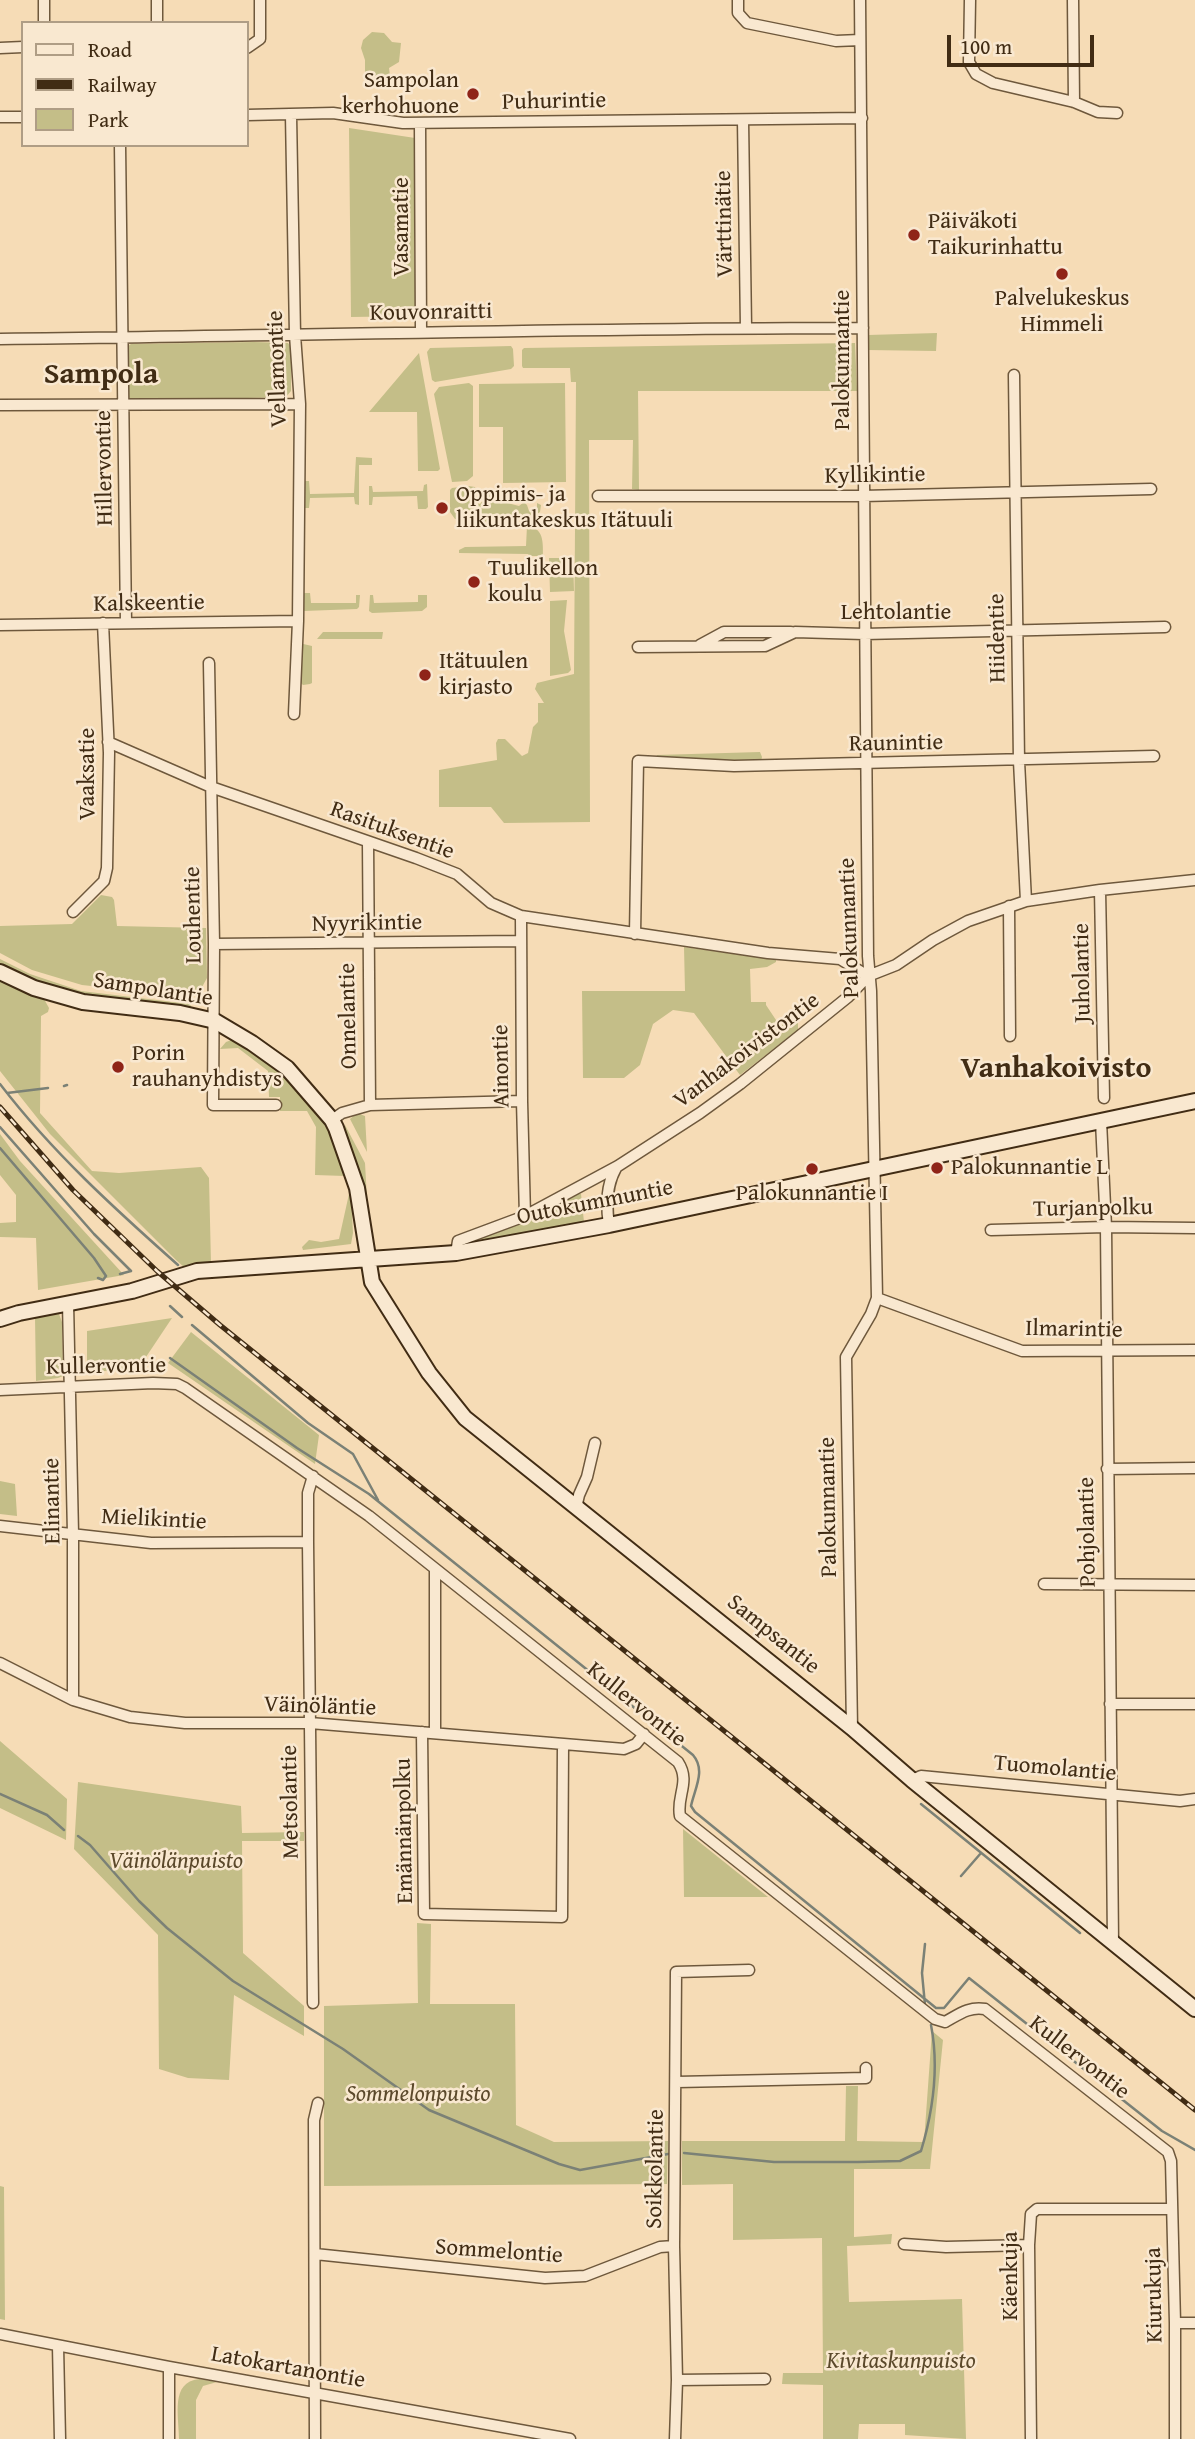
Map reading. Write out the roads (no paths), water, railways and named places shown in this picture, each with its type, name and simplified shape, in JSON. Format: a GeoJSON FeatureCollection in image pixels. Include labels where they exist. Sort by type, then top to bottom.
{"type":"FeatureCollection","features":[{"type":"Feature","properties":{"kind":"street"},"geometry":{"type":"LineString","coordinates":[[44,0],[44,21]]}},
{"type":"Feature","properties":{"kind":"street"},"geometry":{"type":"LineString","coordinates":[[157,0],[157,21]]}},
{"type":"Feature","properties":{"kind":"street"},"geometry":{"type":"LineString","coordinates":[[248,47],[260,39],[260,0]]}},
{"type":"Feature","properties":{"kind":"street"},"geometry":{"type":"LineString","coordinates":[[738,0],[738,13],[747,23],[836,41],[860,40]]}},
{"type":"Feature","properties":{"kind":"street","name":"Palokunnantie"},"geometry":{"type":"LineString","coordinates":[[852,1728],[846,1357],[871,1314],[877,1298],[871,991],[868,976],[860,0]]}},
{"type":"Feature","properties":{"kind":"street"},"geometry":{"type":"LineString","coordinates":[[970,0],[969,62],[976,74],[993,83],[1074,102],[1098,112],[1117,113]]}},
{"type":"Feature","properties":{"kind":"street"},"geometry":{"type":"LineString","coordinates":[[1073,0],[1074,102]]}},
{"type":"Feature","properties":{"kind":"street"},"geometry":{"type":"LineString","coordinates":[[0,48],[21,47]]}},
{"type":"Feature","properties":{"kind":"street","name":"Puhurintie"},"geometry":{"type":"LineString","coordinates":[[248,115],[333,113],[403,123],[862,118]]}},
{"type":"Feature","properties":{"kind":"street","name":"Vellamontie"},"geometry":{"type":"LineString","coordinates":[[290,115],[295,335],[300,404],[298,621],[294,714]]}},
{"type":"Feature","properties":{"kind":"street"},"geometry":{"type":"LineString","coordinates":[[0,117],[21,117]]}},
{"type":"Feature","properties":{"kind":"street","name":"Värttinätie"},"geometry":{"type":"LineString","coordinates":[[743,120],[746,328]]}},
{"type":"Feature","properties":{"kind":"street","name":"Vasamatie"},"geometry":{"type":"LineString","coordinates":[[420,123],[421,332]]}},
{"type":"Feature","properties":{"kind":"street","name":"Hillervontie"},"geometry":{"type":"LineString","coordinates":[[120,147],[126,623]]}},
{"type":"Feature","properties":{"kind":"street","name":"Kouvonraitti"},"geometry":{"type":"LineString","coordinates":[[0,339],[863,328]]}},
{"type":"Feature","properties":{"kind":"street","name":"Hiidentie"},"geometry":{"type":"LineString","coordinates":[[1014,375],[1018,761],[1026,901]]}},
{"type":"Feature","properties":{"kind":"street"},"geometry":{"type":"LineString","coordinates":[[0,405],[300,404]]}},
{"type":"Feature","properties":{"kind":"street","name":"Kyllikintie"},"geometry":{"type":"LineString","coordinates":[[598,496],[863,496],[1151,489]]}},
{"type":"Feature","properties":{"kind":"street","name":"Kalskeentie"},"geometry":{"type":"LineString","coordinates":[[0,625],[298,621]]}},
{"type":"Feature","properties":{"kind":"street","name":"Vaaksatie"},"geometry":{"type":"LineString","coordinates":[[73,912],[104,881],[107,868],[108,742],[103,624]]}},
{"type":"Feature","properties":{"kind":"street","name":"Lehtolantie"},"geometry":{"type":"LineString","coordinates":[[638,647],[765,646],[795,632],[864,634],[1165,627]]}},
{"type":"Feature","properties":{"kind":"street","name":"Louhentie"},"geometry":{"type":"LineString","coordinates":[[209,663],[214,1105],[276,1105]]}},
{"type":"Feature","properties":{"kind":"street","name":"Rasituksentie"},"geometry":{"type":"LineString","coordinates":[[108,742],[211,787],[457,874],[491,903],[521,916],[768,953],[840,959],[868,976]]}},
{"type":"Feature","properties":{"kind":"street","name":"Raunintie"},"geometry":{"type":"LineString","coordinates":[[635,934],[638,761],[734,766],[1154,756]]}},
{"type":"Feature","properties":{"kind":"street","name":"Onnelantie"},"geometry":{"type":"LineString","coordinates":[[368,842],[370,1105]]}},
{"type":"Feature","properties":{"kind":"street","name":"Vanhakoivistontie"},"geometry":{"type":"LineString","coordinates":[[456,1253],[458,1241],[525,1216],[618,1166],[700,1113],[848,997],[868,976],[896,965],[968,921],[1026,901],[1195,880]]}},
{"type":"Feature","properties":{"kind":"street","name":"Juholantie"},"geometry":{"type":"LineString","coordinates":[[1100,890],[1104,1098]]}},
{"type":"Feature","properties":{"kind":"street"},"geometry":{"type":"LineString","coordinates":[[1009,906],[1010,1036]]}},
{"type":"Feature","properties":{"kind":"street","name":"Ainontie"},"geometry":{"type":"LineString","coordinates":[[521,916],[525,1216]]}},
{"type":"Feature","properties":{"kind":"street","name":"Nyyrikintie"},"geometry":{"type":"LineString","coordinates":[[214,944],[521,941]]}},
{"type":"Feature","properties":{"kind":"street","name":"Sampolantie"},"geometry":{"type":"LineString","coordinates":[[0,972],[34,988],[83,1002],[180,1013],[215,1021],[287,1068],[332,1120],[357,1188],[367,1261]]}},
{"type":"Feature","properties":{"kind":"street"},"geometry":{"type":"LineString","coordinates":[[332,1120],[342,1113],[370,1105],[522,1101]]}},
{"type":"Feature","properties":{"kind":"street","name":"Outokummuntie"},"geometry":{"type":"LineString","coordinates":[[0,1319],[132,1291],[197,1272],[456,1253],[609,1225],[1195,1101]]}},
{"type":"Feature","properties":{"kind":"street","name":"Pohjolantie"},"geometry":{"type":"LineString","coordinates":[[1101,1121],[1106,1227],[1105,1351],[1113,1942]]}},
{"type":"Feature","properties":{"kind":"street"},"geometry":{"type":"LineString","coordinates":[[609,1225],[606,1207],[608,1190],[611,1177],[618,1166]]}},
{"type":"Feature","properties":{"kind":"street","name":"Turjanpolku"},"geometry":{"type":"LineString","coordinates":[[991,1230],[1195,1228]]}},
{"type":"Feature","properties":{"kind":"street","name":"Sampsantie"},"geometry":{"type":"LineString","coordinates":[[367,1261],[372,1282],[382,1301],[429,1373],[465,1418],[852,1728],[912,1780],[1195,2009]]}},
{"type":"Feature","properties":{"kind":"street","name":"Ilmarintie"},"geometry":{"type":"LineString","coordinates":[[877,1298],[1022,1351],[1195,1350]]}},
{"type":"Feature","properties":{"kind":"street","name":"Elinantie"},"geometry":{"type":"LineString","coordinates":[[68,1303],[73,1700]]}},
{"type":"Feature","properties":{"kind":"street","name":"Kullervontie"},"geometry":{"type":"LineString","coordinates":[[0,1390],[177,1384],[369,1516],[678,1762],[684,1772],[678,1807],[681,1816],[935,2019],[945,2022],[969,2009],[985,2009],[1168,2152]]}},
{"type":"Feature","properties":{"kind":"street"},"geometry":{"type":"LineString","coordinates":[[576,1508],[587,1477],[594,1443]]}},
{"type":"Feature","properties":{"kind":"street"},"geometry":{"type":"LineString","coordinates":[[1107,1469],[1195,1468]]}},
{"type":"Feature","properties":{"kind":"street","name":"Metsolantie"},"geometry":{"type":"LineString","coordinates":[[313,1476],[308,1493],[307,1542],[313,2003]]}},
{"type":"Feature","properties":{"kind":"street","name":"Mielikintie"},"geometry":{"type":"LineString","coordinates":[[0,1526],[150,1543],[307,1542]]}},
{"type":"Feature","properties":{"kind":"street"},"geometry":{"type":"LineString","coordinates":[[435,1569],[435,1733]]}},
{"type":"Feature","properties":{"kind":"street"},"geometry":{"type":"LineString","coordinates":[[1044,1584],[1195,1585]]}},
{"type":"Feature","properties":{"kind":"street","name":"Väinöläntie"},"geometry":{"type":"LineString","coordinates":[[0,1663],[73,1700],[130,1717],[186,1723],[310,1723],[624,1749],[636,1744],[644,1734]]}},
{"type":"Feature","properties":{"kind":"street"},"geometry":{"type":"LineString","coordinates":[[1110,1704],[1195,1703]]}},
{"type":"Feature","properties":{"kind":"street","name":"Emännänpolku"},"geometry":{"type":"LineString","coordinates":[[422,1732],[424,1914],[562,1917],[563,1745]]}},
{"type":"Feature","properties":{"kind":"street","name":"Tuomolantie"},"geometry":{"type":"LineString","coordinates":[[912,1780],[920,1776],[1180,1801],[1195,1799]]}},
{"type":"Feature","properties":{"kind":"street","name":"Soikkolantie"},"geometry":{"type":"LineString","coordinates":[[675,2439],[676,1972],[749,1970]]}},
{"type":"Feature","properties":{"kind":"street"},"geometry":{"type":"LineString","coordinates":[[677,2082],[866,2078],[866,2068]]}},
{"type":"Feature","properties":{"kind":"street"},"geometry":{"type":"LineString","coordinates":[[315,2439],[314,2119],[318,2103]]}},
{"type":"Feature","properties":{"kind":"street","name":"Kiurukuja"},"geometry":{"type":"LineString","coordinates":[[1168,2152],[1171,2161],[1175,2323],[1175,2439]]}},
{"type":"Feature","properties":{"kind":"street","name":"Käenkuja"},"geometry":{"type":"LineString","coordinates":[[1031,2439],[1031,2214],[1037,2209],[1172,2209]]}},
{"type":"Feature","properties":{"kind":"street"},"geometry":{"type":"LineString","coordinates":[[904,2244],[946,2248],[1029,2245]]}},
{"type":"Feature","properties":{"kind":"street","name":"Sommelontie"},"geometry":{"type":"LineString","coordinates":[[315,2254],[545,2278],[585,2276],[660,2247],[674,2246]]}},
{"type":"Feature","properties":{"kind":"street"},"geometry":{"type":"LineString","coordinates":[[1175,2323],[1195,2323]]}},
{"type":"Feature","properties":{"kind":"street","name":"Latokartanontie"},"geometry":{"type":"LineString","coordinates":[[0,2334],[570,2439]]}},
{"type":"Feature","properties":{"kind":"street"},"geometry":{"type":"LineString","coordinates":[[58,2346],[60,2439]]}},
{"type":"Feature","properties":{"kind":"street"},"geometry":{"type":"LineString","coordinates":[[169,2367],[169,2439]]}},
{"type":"Feature","properties":{"kind":"street"},"geometry":{"type":"LineString","coordinates":[[677,2380],[765,2379]]}},
{"type":"Feature","properties":{"kind":"waterway"},"geometry":{"type":"LineString","coordinates":[[0,1084],[63,1156],[178,1265]]}},
{"type":"Feature","properties":{"kind":"waterway"},"geometry":{"type":"LineString","coordinates":[[7,1093],[48,1088]]}},
{"type":"Feature","properties":{"kind":"waterway"},"geometry":{"type":"LineString","coordinates":[[0,1127],[94,1234],[131,1271],[120,1274]]}},
{"type":"Feature","properties":{"kind":"waterway"},"geometry":{"type":"LineString","coordinates":[[0,1148],[94,1258],[106,1276],[103,1280],[98,1278]]}},
{"type":"Feature","properties":{"kind":"waterway"},"geometry":{"type":"LineString","coordinates":[[170,1306],[182,1317]]}},
{"type":"Feature","properties":{"kind":"waterway"},"geometry":{"type":"LineString","coordinates":[[192,1325],[308,1423],[353,1454],[378,1500]]}},
{"type":"Feature","properties":{"kind":"waterway"},"geometry":{"type":"LineString","coordinates":[[170,1358],[297,1448],[369,1494],[693,1755],[699,1767],[691,1806],[695,1812],[936,2008],[944,2008],[969,1978],[1162,2131],[1195,2150]]}},
{"type":"Feature","properties":{"kind":"waterway"},"geometry":{"type":"LineString","coordinates":[[0,1794],[47,1815],[64,1830]]}},
{"type":"Feature","properties":{"kind":"waterway"},"geometry":{"type":"LineString","coordinates":[[921,1804],[1080,1933]]}},
{"type":"Feature","properties":{"kind":"waterway"},"geometry":{"type":"LineString","coordinates":[[78,1836],[90,1845],[139,1901],[167,1928],[233,1981],[343,2049],[429,2110],[559,2164],[580,2170],[668,2154]]}},
{"type":"Feature","properties":{"kind":"waterway"},"geometry":{"type":"LineString","coordinates":[[961,1876],[981,1853]]}},
{"type":"Feature","properties":{"kind":"waterway"},"geometry":{"type":"LineString","coordinates":[[925,1944],[922,1973],[925,2005]]}},
{"type":"Feature","properties":{"kind":"waterway"},"geometry":{"type":"LineString","coordinates":[[684,2153],[774,2162],[858,2162],[900,2161],[921,2151],[934,2088],[931,2025]]}},
{"type":"Feature","properties":{"kind":"railway"},"geometry":{"type":"LineString","coordinates":[[0,1107],[73,1190],[157,1271],[220,1325],[1195,2110]]}},
{"type":"Feature","properties":{"kind":"place","name":"Sampolan kerhohuone"},"geometry":{"type":"Point","coordinates":[473,94]}},
{"type":"Feature","properties":{"kind":"place","name":"Päiväkoti Taikurinhattu"},"geometry":{"type":"Point","coordinates":[914,235]}},
{"type":"Feature","properties":{"kind":"place","name":"Palvelukeskus Himmeli"},"geometry":{"type":"Point","coordinates":[1062,274]}},
{"type":"Feature","properties":{"kind":"place","name":"Oppimis- ja liikuntakeskus Itätuuli"},"geometry":{"type":"Point","coordinates":[442,508]}},
{"type":"Feature","properties":{"kind":"place","name":"Tuulikellon koulu"},"geometry":{"type":"Point","coordinates":[474,582]}},
{"type":"Feature","properties":{"kind":"place","name":"Itätuulen kirjasto"},"geometry":{"type":"Point","coordinates":[425,675]}},
{"type":"Feature","properties":{"kind":"place","name":"Porin rauhanyhdistys"},"geometry":{"type":"Point","coordinates":[118,1067]}},
{"type":"Feature","properties":{"kind":"place","name":"Palokunnantie L"},"geometry":{"type":"Point","coordinates":[937,1168]}},
{"type":"Feature","properties":{"kind":"place","name":"Palokunnantie I"},"geometry":{"type":"Point","coordinates":[812,1169]}},
{"type":"Feature","properties":{"kind":"district","name":"Sampola"},"geometry":{"type":"Point","coordinates":[101,375]}},
{"type":"Feature","properties":{"kind":"district","name":"Vanhakoivisto"},"geometry":{"type":"Point","coordinates":[1056,1069]}},
{"type":"Feature","properties":{"kind":"park label","name":"Väinölänpuisto"},"geometry":{"type":"Point","coordinates":[176,1862]}},
{"type":"Feature","properties":{"kind":"park label","name":"Sommelonpuisto"},"geometry":{"type":"Point","coordinates":[418,2095]}},
{"type":"Feature","properties":{"kind":"park label","name":"Kivitaskunpuisto"},"geometry":{"type":"Point","coordinates":[901,2362]}}]}
